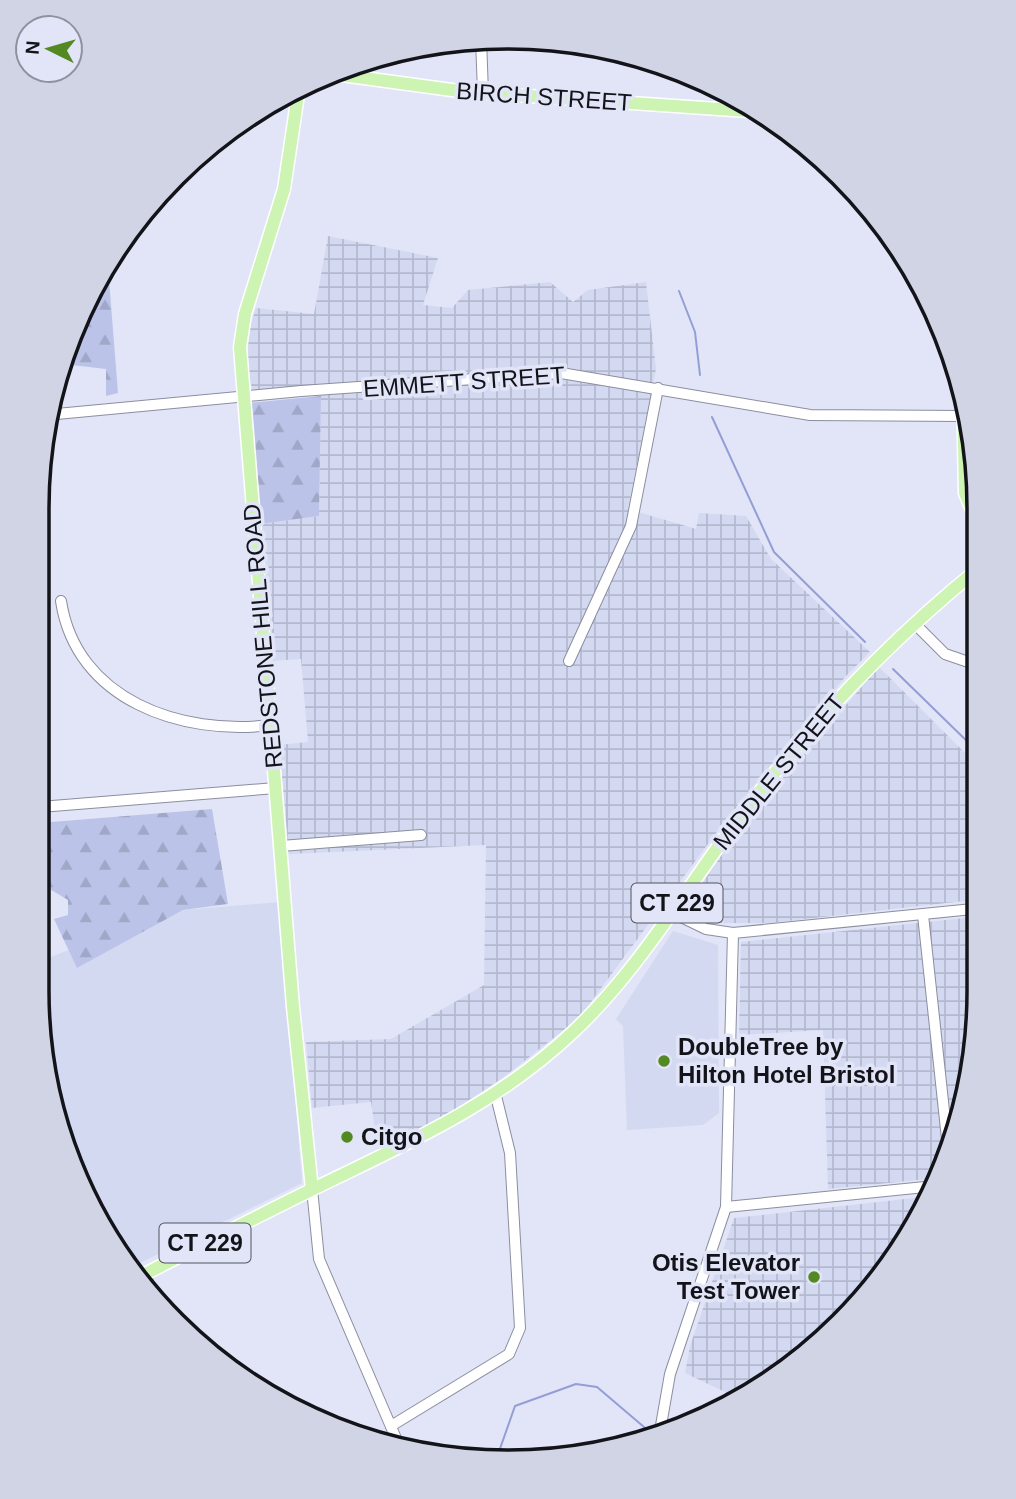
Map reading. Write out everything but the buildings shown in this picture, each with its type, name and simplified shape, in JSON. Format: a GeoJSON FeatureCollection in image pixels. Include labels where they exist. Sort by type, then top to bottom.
{"type":"FeatureCollection","features":[{"type":"Feature","properties":{"kind":"main road","name":"BIRCH STREET"},"geometry":{"type":"LineString","coordinates":[[352,76],[483,93],[739,110]]}},
{"type":"Feature","properties":{"kind":"main road","name":"REDSTONE HILL ROAD"},"geometry":{"type":"LineString","coordinates":[[297,100],[284,189],[242,331],[243,396],[312,1189]]}},
{"type":"Feature","properties":{"kind":"main road"},"geometry":{"type":"LineString","coordinates":[[964,459],[967,497]]}},
{"type":"Feature","properties":{"kind":"main road","name":"MIDDLE STREET"},"geometry":{"type":"LineString","coordinates":[[147,1273],[312,1189],[417,1140],[536,1063],[587,1019],[671,912],[753,799],[804,736],[857,677],[914,623],[967,578]]}},
{"type":"Feature","properties":{"kind":"street"},"geometry":{"type":"LineString","coordinates":[[481,50],[483,93]]}},
{"type":"Feature","properties":{"kind":"street","name":"EMMETT STREET"},"geometry":{"type":"LineString","coordinates":[[59,414],[243,396],[546,373],[588,376],[810,415],[958,416]]}},
{"type":"Feature","properties":{"kind":"street"},"geometry":{"type":"LineString","coordinates":[[569,662],[631,526],[658,388]]}},
{"type":"Feature","properties":{"kind":"street"},"geometry":{"type":"LineString","coordinates":[[61,601],[65,627],[81,658],[119,693],[148,709],[197,725],[226,728],[271,725]]}},
{"type":"Feature","properties":{"kind":"street"},"geometry":{"type":"LineString","coordinates":[[914,623],[945,654],[967,662]]}},
{"type":"Feature","properties":{"kind":"street"},"geometry":{"type":"LineString","coordinates":[[49,806],[276,789]]}},
{"type":"Feature","properties":{"kind":"street"},"geometry":{"type":"LineString","coordinates":[[281,846],[421,835]]}},
{"type":"Feature","properties":{"kind":"street"},"geometry":{"type":"LineString","coordinates":[[671,912],[706,929],[733,933],[967,910]]}},
{"type":"Feature","properties":{"kind":"street"},"geometry":{"type":"LineString","coordinates":[[923,915],[946,1128]]}},
{"type":"Feature","properties":{"kind":"street"},"geometry":{"type":"LineString","coordinates":[[661,1424],[670,1374],[726,1207],[733,933]]}},
{"type":"Feature","properties":{"kind":"street"},"geometry":{"type":"LineString","coordinates":[[391,1426],[509,1354],[519,1331],[510,1153],[495,1092]]}},
{"type":"Feature","properties":{"kind":"street"},"geometry":{"type":"LineString","coordinates":[[726,1207],[923,1186]]}},
{"type":"Feature","properties":{"kind":"street"},"geometry":{"type":"LineString","coordinates":[[312,1189],[319,1259],[395,1435]]}},
{"type":"Feature","properties":{"kind":"shaded area"},"geometry":{"type":"Polygon","coordinates":[[[328,236],[438,258],[423,305],[452,308],[468,290],[550,282],[573,302],[588,290],[646,282],[656,369],[628,509],[696,529],[699,513],[746,516],[771,559],[870,652],[846,676],[722,825],[579,1018],[504,1077],[428,1127],[378,1151],[371,1102],[312,1108],[306,1042],[391,1039],[484,985],[486,845],[289,854],[279,745],[308,742],[301,659],[272,661],[260,524],[319,516],[321,384],[253,391],[247,370],[249,331],[256,308],[314,314],[328,236]]]}},
{"type":"Feature","properties":{"kind":"shaded area"},"geometry":{"type":"Polygon","coordinates":[[[879,667],[967,755],[967,901],[770,923],[712,923],[686,907],[741,826],[879,667]]]}},
{"type":"Feature","properties":{"kind":"shaded area"},"geometry":{"type":"Polygon","coordinates":[[[280,902],[302,1183],[139,1263],[96,1194],[73,1139],[53,1051],[49,958],[69,950],[78,967],[183,910],[280,902]]]}},
{"type":"Feature","properties":{"kind":"shaded area"},"geometry":{"type":"Polygon","coordinates":[[[967,918],[967,991],[963,1051],[943,1139],[927,1179],[828,1189],[823,1030],[739,1035],[741,942],[967,918]]]}},
{"type":"Feature","properties":{"kind":"shaded area"},"geometry":{"type":"Polygon","coordinates":[[[673,931],[718,945],[719,1113],[703,1125],[627,1130],[623,1026],[616,1019],[673,931]]]}},
{"type":"Feature","properties":{"kind":"shaded area"},"geometry":{"type":"Polygon","coordinates":[[[918,1198],[890,1246],[833,1316],[763,1373],[727,1393],[685,1373],[690,1346],[734,1218],[918,1198]]]}},
{"type":"Feature","properties":{"kind":"green space"},"geometry":{"type":"Polygon","coordinates":[[[109,280],[118,393],[106,396],[106,369],[72,365],[109,280]]]}},
{"type":"Feature","properties":{"kind":"green space"},"geometry":{"type":"Polygon","coordinates":[[[321,396],[319,516],[260,524],[249,403],[321,396]]]}},
{"type":"Feature","properties":{"kind":"green space"},"geometry":{"type":"Polygon","coordinates":[[[212,809],[228,904],[183,910],[77,968],[54,919],[68,915],[68,900],[49,889],[49,822],[212,809]]]}},
{"type":"Feature","properties":{"kind":"waterway"},"geometry":{"type":"LineString","coordinates":[[679,291],[695,332],[700,375]]}},
{"type":"Feature","properties":{"kind":"waterway"},"geometry":{"type":"LineString","coordinates":[[712,417],[774,552],[865,642]]}},
{"type":"Feature","properties":{"kind":"waterway"},"geometry":{"type":"LineString","coordinates":[[893,669],[967,741]]}},
{"type":"Feature","properties":{"kind":"waterway"},"geometry":{"type":"LineString","coordinates":[[500,1450],[515,1406],[576,1384],[597,1387],[644,1429]]}},
{"type":"Feature","properties":{"kind":"place","name":"DoubleTree by Hilton Hotel Bristol"},"geometry":{"type":"Point","coordinates":[664,1061]}},
{"type":"Feature","properties":{"kind":"place","name":"Citgo"},"geometry":{"type":"Point","coordinates":[347,1137]}},
{"type":"Feature","properties":{"kind":"place","name":"Otis Elevator Test Tower"},"geometry":{"type":"Point","coordinates":[814,1277]}}]}
